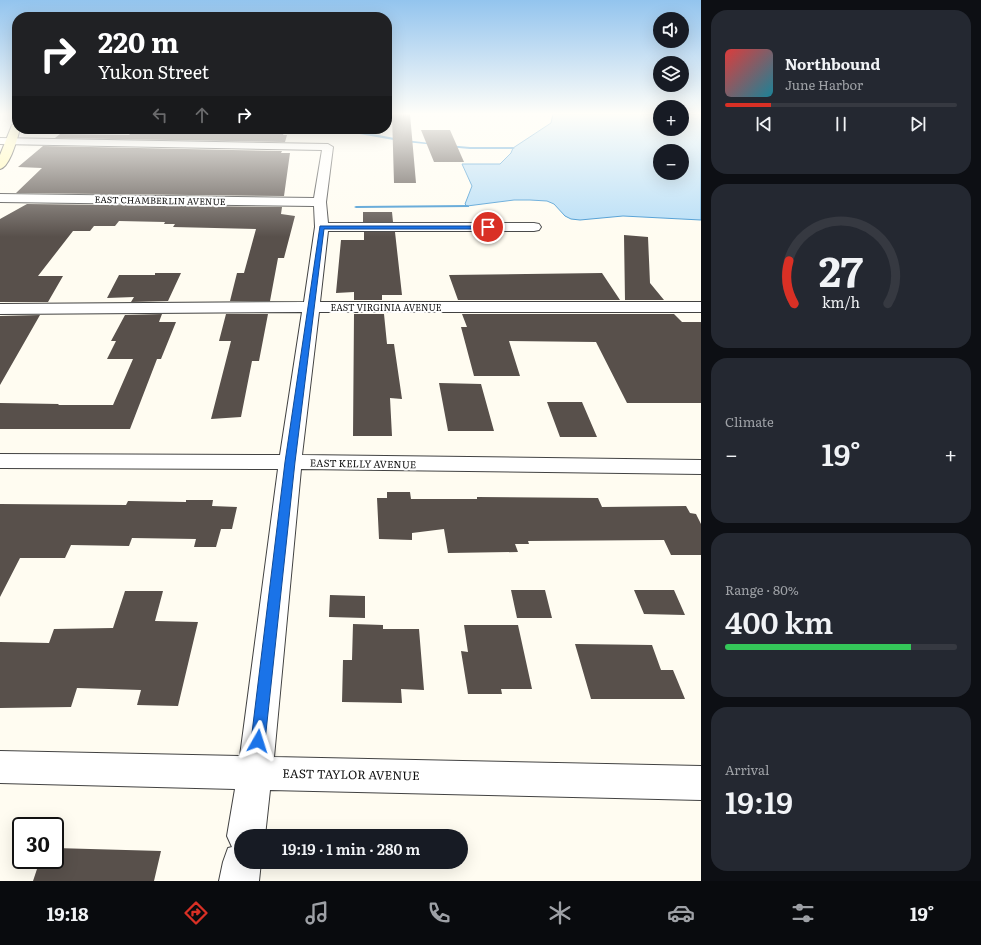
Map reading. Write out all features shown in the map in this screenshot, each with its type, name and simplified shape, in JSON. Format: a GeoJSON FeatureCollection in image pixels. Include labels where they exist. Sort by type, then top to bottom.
{"type":"FeatureCollection","features":[{"type":"Feature","properties":{"kind":"main road"},"geometry":{"type":"LineString","coordinates":[[0,166],[5,155]]}},
{"type":"Feature","properties":{"kind":"street"},"geometry":{"type":"LineString","coordinates":[[247,829],[290,462],[322,227],[320,202],[327,155]]}},
{"type":"Feature","properties":{"kind":"street","name":"EAST CHAMBERLIN AVENUE"},"geometry":{"type":"LineString","coordinates":[[0,198],[320,202]]}},
{"type":"Feature","properties":{"kind":"street"},"geometry":{"type":"LineString","coordinates":[[322,227],[534,227]]}},
{"type":"Feature","properties":{"kind":"street","name":"EAST VIRGINIA AVENUE"},"geometry":{"type":"LineString","coordinates":[[0,309],[701,307]]}},
{"type":"Feature","properties":{"kind":"street","name":"EAST KELLY AVENUE"},"geometry":{"type":"LineString","coordinates":[[0,461],[290,462],[701,468]]}},
{"type":"Feature","properties":{"kind":"street","name":"EAST TAYLOR AVENUE"},"geometry":{"type":"LineString","coordinates":[[0,767],[701,783]]}},
{"type":"Feature","properties":{"kind":"street"},"geometry":{"type":"LineString","coordinates":[[239,881],[241,869]]}},
{"type":"Feature","properties":{"kind":"water"},"geometry":{"type":"Polygon","coordinates":[[[509,155],[653,155],[653,180],[689,180],[689,155],[701,155],[701,220],[623,216],[580,220],[571,219],[565,216],[554,204],[547,201],[514,200],[467,206],[465,204],[472,186],[462,164],[500,164],[509,155]]]}},
{"type":"Feature","properties":{"kind":"building"},"geometry":{"type":"Polygon","coordinates":[[[32,155],[290,155],[284,196],[16,193],[42,168],[18,167],[32,155]]]}},
{"type":"Feature","properties":{"kind":"building"},"geometry":{"type":"Polygon","coordinates":[[[393,155],[414,155],[416,183],[394,183],[393,155]]]}},
{"type":"Feature","properties":{"kind":"building"},"geometry":{"type":"Polygon","coordinates":[[[431,155],[461,155],[464,162],[434,162],[431,155]]]}},
{"type":"Feature","properties":{"kind":"building"},"geometry":{"type":"Polygon","coordinates":[[[27,204],[282,207],[281,214],[295,216],[284,258],[278,258],[270,301],[230,301],[237,273],[244,273],[256,229],[173,227],[175,224],[164,224],[165,222],[119,221],[115,226],[94,226],[90,231],[73,231],[38,276],[63,276],[48,302],[0,302],[0,219],[27,204]]]}},
{"type":"Feature","properties":{"kind":"building"},"geometry":{"type":"Polygon","coordinates":[[[363,212],[392,212],[393,222],[363,222],[363,212]]]}},
{"type":"Feature","properties":{"kind":"building"},"geometry":{"type":"Polygon","coordinates":[[[364,232],[395,232],[402,295],[382,295],[382,300],[354,300],[354,292],[336,293],[341,240],[364,240],[364,232]]]}},
{"type":"Feature","properties":{"kind":"building"},"geometry":{"type":"Polygon","coordinates":[[[624,235],[648,237],[650,283],[664,300],[625,300],[624,235]]]}},
{"type":"Feature","properties":{"kind":"building"},"geometry":{"type":"Polygon","coordinates":[[[155,273],[181,273],[168,301],[131,302],[134,297],[107,298],[119,275],[155,275],[155,273]]]}},
{"type":"Feature","properties":{"kind":"building"},"geometry":{"type":"Polygon","coordinates":[[[602,273],[620,300],[458,300],[449,275],[602,273]]]}},
{"type":"Feature","properties":{"kind":"building"},"geometry":{"type":"Polygon","coordinates":[[[162,314],[159,322],[176,322],[161,359],[157,359],[130,429],[0,429],[0,403],[113,405],[133,359],[107,359],[116,341],[111,341],[125,315],[162,314]]]}},
{"type":"Feature","properties":{"kind":"building"},"geometry":{"type":"Polygon","coordinates":[[[226,314],[268,314],[259,361],[252,361],[241,417],[211,419],[231,341],[219,341],[226,314]]]}},
{"type":"Feature","properties":{"kind":"building"},"geometry":{"type":"Polygon","coordinates":[[[354,314],[384,314],[387,344],[394,344],[402,399],[390,398],[392,436],[353,436],[354,314]]]}},
{"type":"Feature","properties":{"kind":"building"},"geometry":{"type":"Polygon","coordinates":[[[462,314],[674,314],[682,322],[701,322],[701,403],[627,403],[596,342],[509,341],[520,376],[474,376],[461,327],[467,327],[462,314]]]}},
{"type":"Feature","properties":{"kind":"building"},"geometry":{"type":"Polygon","coordinates":[[[40,315],[0,385],[0,316],[40,315]]]}},
{"type":"Feature","properties":{"kind":"building"},"geometry":{"type":"Polygon","coordinates":[[[439,383],[481,384],[494,431],[448,431],[439,383]]]}},
{"type":"Feature","properties":{"kind":"building"},"geometry":{"type":"Polygon","coordinates":[[[547,402],[582,402],[597,437],[560,437],[547,402]]]}},
{"type":"Feature","properties":{"kind":"building"},"geometry":{"type":"Polygon","coordinates":[[[387,492],[410,492],[411,499],[477,499],[477,497],[598,498],[602,507],[686,506],[690,513],[696,514],[701,524],[701,555],[671,555],[664,540],[528,541],[529,544],[515,544],[518,552],[448,553],[444,529],[412,533],[412,540],[379,539],[377,498],[387,498],[387,492]]]}},
{"type":"Feature","properties":{"kind":"building"},"geometry":{"type":"Polygon","coordinates":[[[186,500],[213,500],[212,506],[237,507],[232,529],[221,529],[216,547],[194,547],[196,539],[132,538],[129,546],[71,545],[65,558],[20,558],[0,597],[0,504],[126,505],[128,501],[186,502],[186,500]]]}},
{"type":"Feature","properties":{"kind":"building"},"geometry":{"type":"Polygon","coordinates":[[[511,590],[545,590],[552,618],[517,618],[511,590]]]}},
{"type":"Feature","properties":{"kind":"building"},"geometry":{"type":"Polygon","coordinates":[[[634,590],[674,590],[685,615],[644,614],[634,590]]]}},
{"type":"Feature","properties":{"kind":"building"},"geometry":{"type":"Polygon","coordinates":[[[125,591],[163,591],[155,621],[198,622],[178,706],[137,705],[141,690],[77,688],[71,707],[0,708],[0,642],[49,643],[54,629],[113,628],[125,591]]]}},
{"type":"Feature","properties":{"kind":"building"},"geometry":{"type":"Polygon","coordinates":[[[330,595],[365,596],[365,618],[329,617],[330,595]]]}},
{"type":"Feature","properties":{"kind":"building"},"geometry":{"type":"Polygon","coordinates":[[[353,624],[383,625],[383,629],[419,629],[424,690],[401,689],[402,703],[342,702],[343,660],[352,660],[353,624]]]}},
{"type":"Feature","properties":{"kind":"building"},"geometry":{"type":"Polygon","coordinates":[[[464,625],[518,625],[532,689],[501,689],[502,694],[468,694],[461,651],[468,652],[464,625]]]}},
{"type":"Feature","properties":{"kind":"building"},"geometry":{"type":"Polygon","coordinates":[[[575,644],[652,645],[661,670],[673,670],[685,699],[591,699],[575,644]]]}},
{"type":"Feature","properties":{"kind":"building"},"geometry":{"type":"Polygon","coordinates":[[[64,848],[161,851],[154,881],[33,881],[37,869],[64,869],[64,848]]]}},
{"type":"Feature","properties":{"kind":"waterway"},"geometry":{"type":"LineString","coordinates":[[356,207],[467,206]]}},
{"type":"Feature","properties":{"kind":"route"},"geometry":{"type":"LineString","coordinates":[[258,741],[290,462],[322,227],[488,227]]}}]}
